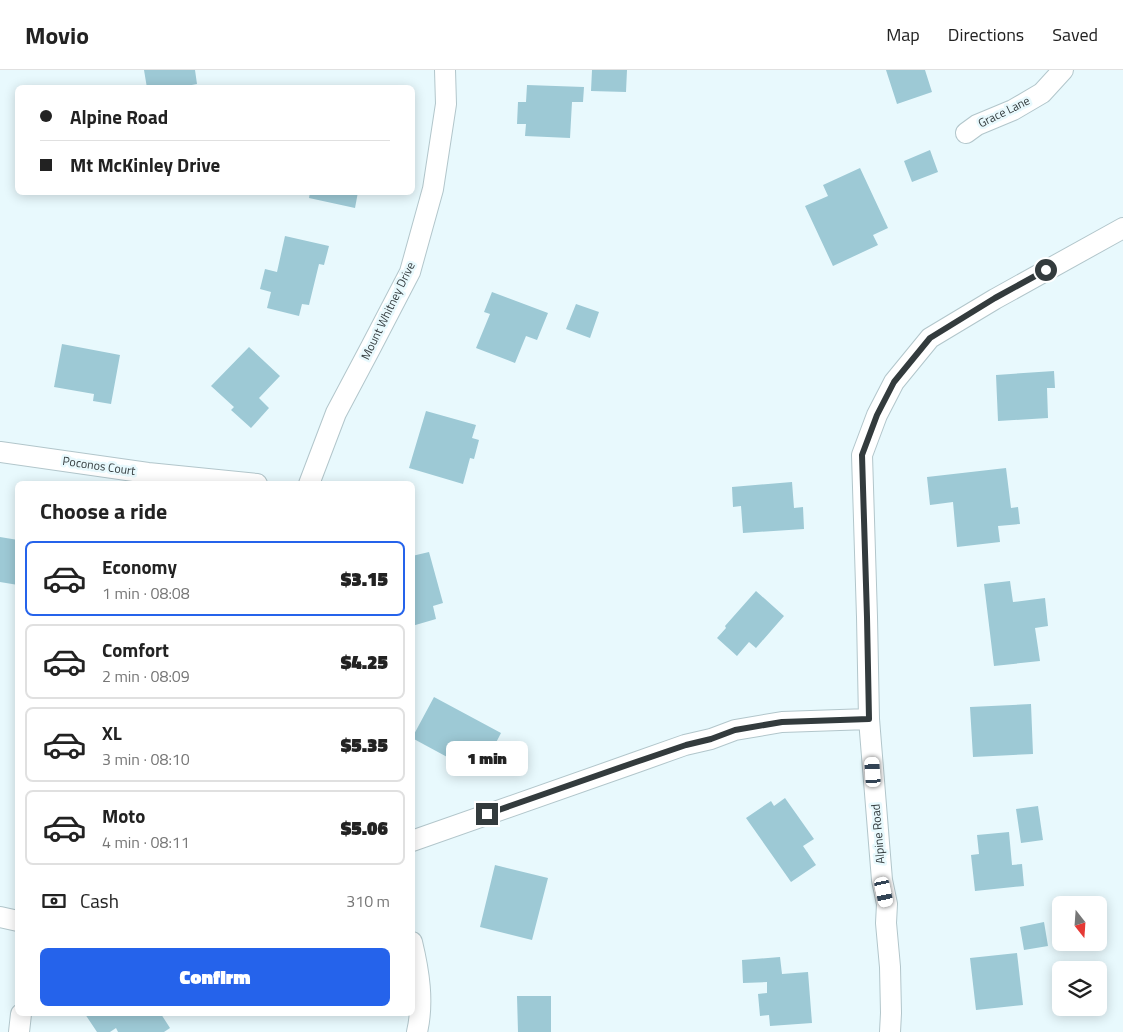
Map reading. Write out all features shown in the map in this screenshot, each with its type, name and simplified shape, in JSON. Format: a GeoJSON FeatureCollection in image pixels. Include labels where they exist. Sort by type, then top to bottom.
{"type":"FeatureCollection","features":[{"type":"Feature","properties":{"kind":"street","name":"Mount Whitney Drive"},"geometry":{"type":"LineString","coordinates":[[310,481],[336,413],[410,272],[433,189],[446,104],[445,70]]}},
{"type":"Feature","properties":{"kind":"street","name":"Grace Lane"},"geometry":{"type":"LineString","coordinates":[[966,133],[977,125],[1013,110],[1042,93],[1063,70]]}},
{"type":"Feature","properties":{"kind":"street","name":"Alpine Road"},"geometry":{"type":"LineString","coordinates":[[890,1032],[890,967],[886,923],[887,904],[882,880],[869,719],[862,455],[877,415],[894,382],[930,338],[995,298],[1123,228]]}},
{"type":"Feature","properties":{"kind":"street","name":"Poconos Court"},"geometry":{"type":"LineString","coordinates":[[0,452],[148,473],[227,481]]}},
{"type":"Feature","properties":{"kind":"street"},"geometry":{"type":"LineString","coordinates":[[415,840],[636,762],[735,730],[782,722],[869,719]]}},
{"type":"Feature","properties":{"kind":"street"},"geometry":{"type":"LineString","coordinates":[[0,917],[15,920]]}},
{"type":"Feature","properties":{"kind":"street"},"geometry":{"type":"LineString","coordinates":[[415,954],[418,966],[421,1003],[417,1032]]}},
{"type":"Feature","properties":{"kind":"street"},"geometry":{"type":"LineString","coordinates":[[19,1032],[21,1016]]}},
{"type":"Feature","properties":{"kind":"building"},"geometry":{"type":"Polygon","coordinates":[[[144,70],[195,70],[197,84],[146,85],[144,70]]]}},
{"type":"Feature","properties":{"kind":"building"},"geometry":{"type":"Polygon","coordinates":[[[592,70],[627,70],[626,92],[591,91],[592,70]]]}},
{"type":"Feature","properties":{"kind":"building"},"geometry":{"type":"Polygon","coordinates":[[[886,70],[925,70],[932,92],[897,104],[886,70]]]}},
{"type":"Feature","properties":{"kind":"building"},"geometry":{"type":"Polygon","coordinates":[[[527,85],[584,87],[583,102],[572,102],[570,138],[525,136],[526,124],[517,124],[518,102],[526,102],[527,85]]]}},
{"type":"Feature","properties":{"kind":"building"},"geometry":{"type":"Polygon","coordinates":[[[930,150],[938,172],[912,182],[904,161],[930,150]]]}},
{"type":"Feature","properties":{"kind":"building"},"geometry":{"type":"Polygon","coordinates":[[[860,168],[888,228],[873,235],[878,245],[833,266],[805,206],[828,196],[823,185],[860,168]]]}},
{"type":"Feature","properties":{"kind":"building"},"geometry":{"type":"Polygon","coordinates":[[[310,195],[357,195],[355,208],[309,198],[310,195]]]}},
{"type":"Feature","properties":{"kind":"building"},"geometry":{"type":"Polygon","coordinates":[[[285,236],[329,246],[324,265],[319,264],[309,305],[302,304],[299,316],[267,308],[271,292],[260,289],[265,269],[277,272],[285,236]]]}},
{"type":"Feature","properties":{"kind":"building"},"geometry":{"type":"Polygon","coordinates":[[[492,292],[548,313],[537,340],[526,336],[515,363],[476,348],[490,314],[484,312],[492,292]]]}},
{"type":"Feature","properties":{"kind":"building"},"geometry":{"type":"Polygon","coordinates":[[[576,304],[599,312],[590,338],[566,329],[576,304]]]}},
{"type":"Feature","properties":{"kind":"building"},"geometry":{"type":"Polygon","coordinates":[[[62,344],[120,355],[111,404],[93,401],[94,394],[54,387],[62,344]]]}},
{"type":"Feature","properties":{"kind":"building"},"geometry":{"type":"Polygon","coordinates":[[[249,347],[280,376],[259,398],[269,408],[251,428],[231,410],[234,407],[211,386],[249,347]]]}},
{"type":"Feature","properties":{"kind":"building"},"geometry":{"type":"Polygon","coordinates":[[[1054,371],[1055,388],[1047,388],[1048,418],[998,421],[996,375],[1054,371]]]}},
{"type":"Feature","properties":{"kind":"building"},"geometry":{"type":"Polygon","coordinates":[[[426,411],[476,425],[472,438],[479,440],[474,459],[470,458],[463,484],[409,468],[426,411]]]}},
{"type":"Feature","properties":{"kind":"building"},"geometry":{"type":"Polygon","coordinates":[[[1006,468],[1011,508],[1018,507],[1020,524],[998,526],[1000,542],[957,547],[953,502],[930,505],[927,477],[1006,468]]]}},
{"type":"Feature","properties":{"kind":"building"},"geometry":{"type":"Polygon","coordinates":[[[792,482],[794,508],[803,507],[804,529],[743,533],[741,506],[733,507],[732,487],[792,482]]]}},
{"type":"Feature","properties":{"kind":"building"},"geometry":{"type":"Polygon","coordinates":[[[0,537],[15,540],[15,584],[0,582],[0,537]]]}},
{"type":"Feature","properties":{"kind":"building"},"geometry":{"type":"Polygon","coordinates":[[[429,552],[443,603],[433,606],[436,619],[415,625],[415,555],[429,552]]]}},
{"type":"Feature","properties":{"kind":"building"},"geometry":{"type":"Polygon","coordinates":[[[1010,581],[1013,602],[1045,598],[1048,626],[1035,628],[1040,661],[994,666],[984,584],[1010,581]]]}},
{"type":"Feature","properties":{"kind":"building"},"geometry":{"type":"Polygon","coordinates":[[[756,591],[784,616],[756,648],[749,642],[737,656],[717,638],[726,628],[725,626],[756,591]]]}},
{"type":"Feature","properties":{"kind":"building"},"geometry":{"type":"Polygon","coordinates":[[[434,697],[501,733],[488,758],[471,749],[462,765],[415,740],[415,732],[434,697]]]}},
{"type":"Feature","properties":{"kind":"building"},"geometry":{"type":"Polygon","coordinates":[[[1031,704],[1033,754],[973,757],[970,707],[1031,704]]]}},
{"type":"Feature","properties":{"kind":"building"},"geometry":{"type":"Polygon","coordinates":[[[785,798],[814,839],[803,846],[816,865],[791,882],[746,818],[771,801],[774,806],[785,798]]]}},
{"type":"Feature","properties":{"kind":"building"},"geometry":{"type":"Polygon","coordinates":[[[1038,806],[1043,840],[1021,843],[1016,809],[1038,806]]]}},
{"type":"Feature","properties":{"kind":"building"},"geometry":{"type":"Polygon","coordinates":[[[1009,832],[1012,865],[1022,864],[1024,886],[975,891],[971,855],[979,854],[977,835],[1009,832]]]}},
{"type":"Feature","properties":{"kind":"building"},"geometry":{"type":"Polygon","coordinates":[[[495,865],[548,878],[532,940],[480,927],[495,865]]]}},
{"type":"Feature","properties":{"kind":"building"},"geometry":{"type":"Polygon","coordinates":[[[1044,922],[1048,946],[1024,950],[1020,927],[1044,922]]]}},
{"type":"Feature","properties":{"kind":"building"},"geometry":{"type":"Polygon","coordinates":[[[1017,953],[1023,1005],[976,1010],[970,958],[1017,953]]]}},
{"type":"Feature","properties":{"kind":"building"},"geometry":{"type":"Polygon","coordinates":[[[780,957],[782,974],[808,972],[812,1023],[770,1026],[769,1015],[760,1016],[758,994],[767,993],[767,982],[743,983],[742,960],[780,957]]]}},
{"type":"Feature","properties":{"kind":"building"},"geometry":{"type":"Polygon","coordinates":[[[517,996],[551,996],[551,1032],[518,1032],[517,996]]]}},
{"type":"Feature","properties":{"kind":"building"},"geometry":{"type":"Polygon","coordinates":[[[86,1016],[162,1016],[170,1028],[164,1032],[118,1032],[116,1028],[110,1032],[97,1032],[86,1016]]]}},
{"type":"Feature","properties":{"kind":"route"},"geometry":{"type":"LineString","coordinates":[[487,814],[686,745],[711,739],[735,730],[782,722],[869,719],[862,455],[877,415],[894,382],[930,338],[995,298],[1046,270]]}}]}
